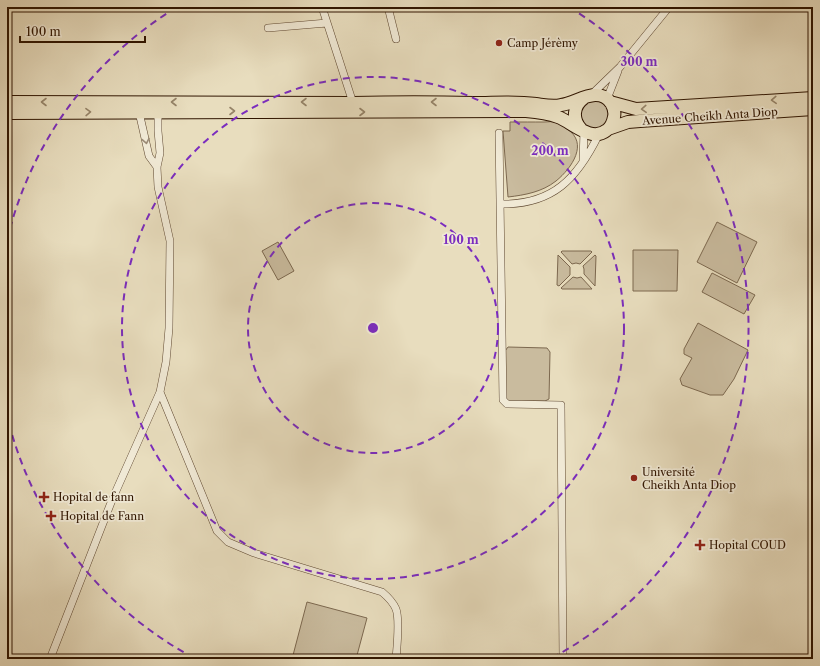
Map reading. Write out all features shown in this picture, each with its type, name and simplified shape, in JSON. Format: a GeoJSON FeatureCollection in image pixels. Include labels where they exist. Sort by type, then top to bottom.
{"type":"FeatureCollection","features":[{"type":"Feature","properties":{"kind":"main road"},"geometry":{"type":"LineString","coordinates":[[7,102],[526,103],[556,106],[588,96],[598,95],[608,100],[614,110],[614,116],[611,126],[604,131],[590,134],[556,116],[526,111],[158,111],[7,113]]}},
{"type":"Feature","properties":{"kind":"main road"},"geometry":{"type":"LineString","coordinates":[[582,130],[576,123],[574,114],[577,104],[588,96]]}},
{"type":"Feature","properties":{"kind":"main road","name":"Avenue Cheikh Anta Diop"},"geometry":{"type":"LineString","coordinates":[[608,100],[636,109],[813,98]]}},
{"type":"Feature","properties":{"kind":"main road","name":"Avenue Cheikh Anta Diop"},"geometry":{"type":"LineString","coordinates":[[604,131],[628,122],[813,109]]}},
{"type":"Feature","properties":{"kind":"street"},"geometry":{"type":"LineString","coordinates":[[322,7],[353,103]]}},
{"type":"Feature","properties":{"kind":"street"},"geometry":{"type":"LineString","coordinates":[[388,7],[396,39]]}},
{"type":"Feature","properties":{"kind":"street"},"geometry":{"type":"LineString","coordinates":[[588,96],[620,67],[669,7]]}},
{"type":"Feature","properties":{"kind":"street"},"geometry":{"type":"LineString","coordinates":[[268,28],[327,23]]}},
{"type":"Feature","properties":{"kind":"street"},"geometry":{"type":"LineString","coordinates":[[608,100],[620,67]]}},
{"type":"Feature","properties":{"kind":"street"},"geometry":{"type":"LineString","coordinates":[[50,659],[112,500],[160,392],[166,362],[169,328],[170,240],[158,187],[157,167],[160,153],[158,111]]}},
{"type":"Feature","properties":{"kind":"street"},"geometry":{"type":"LineString","coordinates":[[139,112],[149,156],[157,167]]}},
{"type":"Feature","properties":{"kind":"street"},"geometry":{"type":"LineString","coordinates":[[582,130],[582,163]]}},
{"type":"Feature","properties":{"kind":"street"},"geometry":{"type":"LineString","coordinates":[[500,204],[531,202],[543,198],[562,186],[582,163],[604,131]]}},
{"type":"Feature","properties":{"kind":"street"},"geometry":{"type":"LineString","coordinates":[[499,133],[503,400],[507,404],[561,405],[563,659]]}},
{"type":"Feature","properties":{"kind":"street"},"geometry":{"type":"LineString","coordinates":[[160,392],[216,531],[228,542],[254,553],[382,592],[390,598],[396,608],[398,616],[396,659]]}},
{"type":"Feature","properties":{"kind":"shaded area"},"geometry":{"type":"Polygon","coordinates":[[[597,100],[608,109],[607,123],[598,129],[584,126],[579,112],[586,102],[597,100]]]}},
{"type":"Feature","properties":{"kind":"shaded area"},"geometry":{"type":"Polygon","coordinates":[[[510,122],[556,122],[574,135],[577,141],[576,155],[568,169],[551,185],[533,192],[508,197],[503,131],[510,131],[510,122]]]}},
{"type":"Feature","properties":{"kind":"shaded area"},"geometry":{"type":"Polygon","coordinates":[[[717,222],[757,242],[737,283],[697,262],[717,222]]]}},
{"type":"Feature","properties":{"kind":"shaded area"},"geometry":{"type":"Polygon","coordinates":[[[278,242],[294,271],[278,280],[262,251],[278,242]]]}},
{"type":"Feature","properties":{"kind":"shaded area"},"geometry":{"type":"Polygon","coordinates":[[[633,250],[678,250],[677,291],[633,291],[633,250]]]}},
{"type":"Feature","properties":{"kind":"shaded area"},"geometry":{"type":"Polygon","coordinates":[[[561,252],[592,252],[580,264],[572,264],[561,252]]]}},
{"type":"Feature","properties":{"kind":"shaded area"},"geometry":{"type":"Polygon","coordinates":[[[558,255],[570,267],[570,275],[559,286],[557,285],[558,255]]]}},
{"type":"Feature","properties":{"kind":"shaded area"},"geometry":{"type":"Polygon","coordinates":[[[595,255],[595,286],[584,274],[583,266],[595,255]]]}},
{"type":"Feature","properties":{"kind":"shaded area"},"geometry":{"type":"Polygon","coordinates":[[[712,273],[755,295],[744,314],[702,292],[712,273]]]}},
{"type":"Feature","properties":{"kind":"shaded area"},"geometry":{"type":"Polygon","coordinates":[[[573,277],[581,277],[592,289],[561,288],[573,277]]]}},
{"type":"Feature","properties":{"kind":"shaded area"},"geometry":{"type":"Polygon","coordinates":[[[698,323],[748,350],[734,379],[723,395],[710,395],[682,385],[680,379],[692,358],[684,354],[684,349],[698,323]]]}},
{"type":"Feature","properties":{"kind":"shaded area"},"geometry":{"type":"Polygon","coordinates":[[[508,347],[547,348],[550,352],[549,399],[545,401],[508,401],[505,398],[505,351],[508,347]]]}},
{"type":"Feature","properties":{"kind":"shaded area"},"geometry":{"type":"Polygon","coordinates":[[[307,602],[367,618],[356,659],[292,659],[307,602]]]}},
{"type":"Feature","properties":{"kind":"place","name":"Camp Jérèmy"},"geometry":{"type":"Point","coordinates":[499,43]}},
{"type":"Feature","properties":{"kind":"place","name":"Université Cheikh Anta Diop"},"geometry":{"type":"Point","coordinates":[634,478]}},
{"type":"Feature","properties":{"kind":"place","name":"Hopital de fann"},"geometry":{"type":"Point","coordinates":[44,497]}},
{"type":"Feature","properties":{"kind":"place","name":"Hopital de Fann"},"geometry":{"type":"Point","coordinates":[51,516]}},
{"type":"Feature","properties":{"kind":"place","name":"Hopital COUD"},"geometry":{"type":"Point","coordinates":[700,545]}}]}
